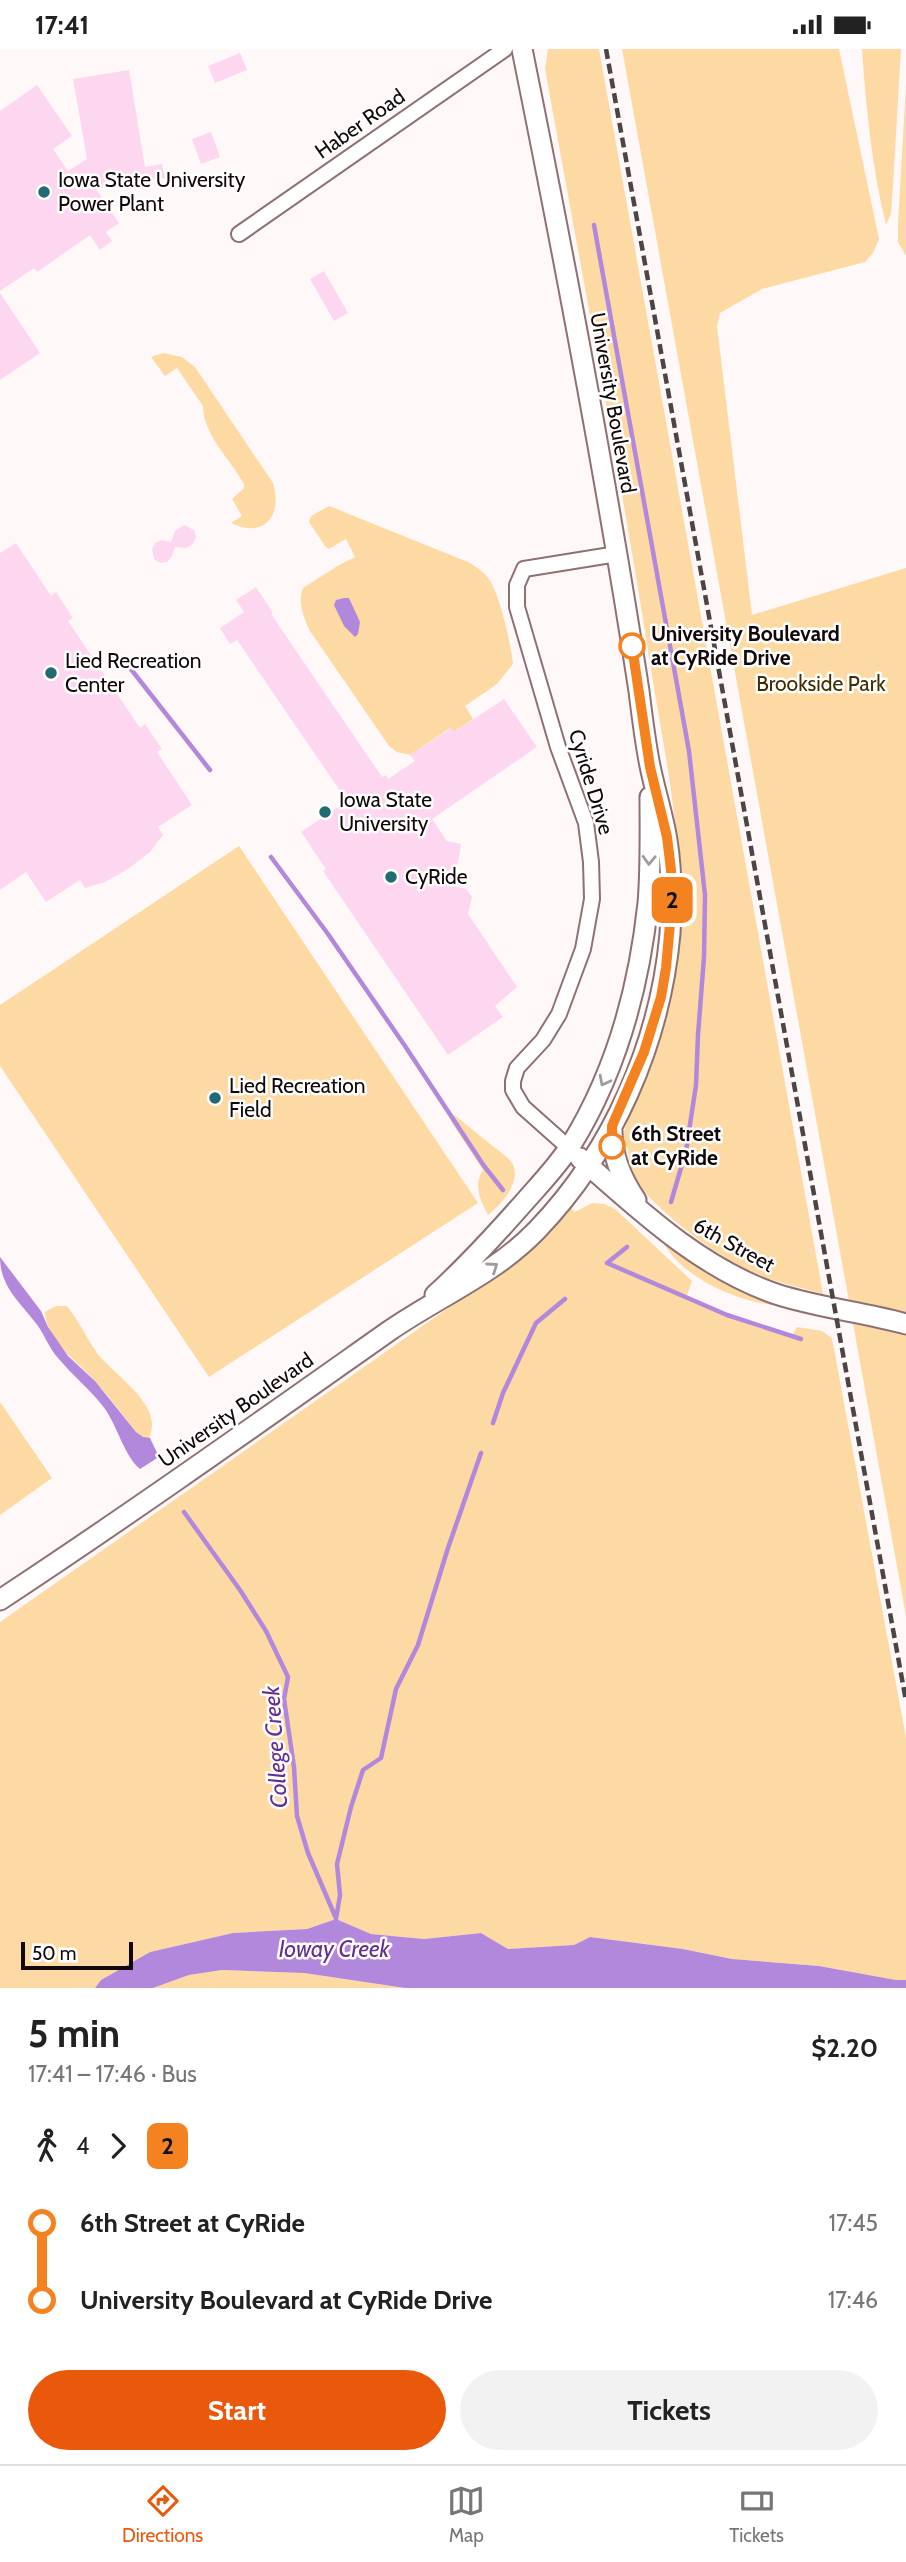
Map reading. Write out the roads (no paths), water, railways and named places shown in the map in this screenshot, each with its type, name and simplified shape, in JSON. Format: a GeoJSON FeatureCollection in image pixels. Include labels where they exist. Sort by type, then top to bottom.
{"type":"FeatureCollection","features":[{"type":"Feature","properties":{"kind":"main road","name":"University Boulevard"},"geometry":{"type":"LineString","coordinates":[[0,1600],[85,1544],[414,1314],[494,1267],[522,1245],[540,1228],[589,1166],[612,1126],[634,1078],[653,1024],[661,997],[669,936],[671,870],[650,767],[617,554],[570,291],[522,49]]}},
{"type":"Feature","properties":{"kind":"main road","name":"University Boulevard"},"geometry":{"type":"LineString","coordinates":[[414,1314],[506,1224],[569,1148],[610,1070],[631,1000],[648,903],[650,767]]}},
{"type":"Feature","properties":{"kind":"main road"},"geometry":{"type":"LineString","coordinates":[[612,1126],[613,1152],[618,1168],[648,1216]]}},
{"type":"Feature","properties":{"kind":"main road","name":"6th Street"},"geometry":{"type":"LineString","coordinates":[[569,1148],[683,1244],[741,1280],[808,1303],[906,1324]]}},
{"type":"Feature","properties":{"kind":"main road","name":"University Boulevard"},"geometry":{"type":"LineString","coordinates":[[0,1610],[85,1544]]}},
{"type":"Feature","properties":{"kind":"street","name":"Haber Road"},"geometry":{"type":"LineString","coordinates":[[239,234],[505,49]]}},
{"type":"Feature","properties":{"kind":"street","name":"Cyride Drive"},"geometry":{"type":"LineString","coordinates":[[569,1148],[523,1107],[513,1090],[517,1068],[543,1039],[559,1014],[583,949],[592,899],[592,862],[586,823],[517,607],[517,585],[524,569],[617,554]]}},
{"type":"Feature","properties":{"kind":"water"},"geometry":{"type":"Polygon","coordinates":[[[349,598],[360,622],[355,637],[344,626],[334,605],[336,600],[349,598]]]}},
{"type":"Feature","properties":{"kind":"water"},"geometry":{"type":"Polygon","coordinates":[[[0,1257],[41,1311],[48,1327],[68,1356],[95,1381],[136,1432],[150,1438],[159,1457],[140,1469],[135,1464],[105,1409],[55,1354],[38,1326],[13,1295],[4,1278],[0,1257]]]}},
{"type":"Feature","properties":{"kind":"water","name":"Ioway Creek"},"geometry":{"type":"Polygon","coordinates":[[[336,1919],[371,1934],[424,1939],[481,1933],[508,1949],[574,1945],[590,1937],[683,1949],[732,1959],[819,1966],[906,1980],[906,1988],[405,1988],[304,1973],[222,1970],[189,1975],[153,1988],[95,1988],[101,1980],[150,1952],[233,1933],[307,1929],[336,1919]]]}},
{"type":"Feature","properties":{"kind":"waterway"},"geometry":{"type":"LineString","coordinates":[[594,225],[689,751],[705,895],[696,1085],[686,1151],[671,1202]]}},
{"type":"Feature","properties":{"kind":"waterway"},"geometry":{"type":"LineString","coordinates":[[123,659],[210,770]]}},
{"type":"Feature","properties":{"kind":"waterway"},"geometry":{"type":"LineString","coordinates":[[271,857],[328,934],[484,1166],[503,1190]]}},
{"type":"Feature","properties":{"kind":"waterway"},"geometry":{"type":"LineString","coordinates":[[627,1247],[607,1263],[727,1315],[801,1339]]}},
{"type":"Feature","properties":{"kind":"waterway"},"geometry":{"type":"LineString","coordinates":[[493,1423],[503,1393],[536,1323],[565,1299]]}},
{"type":"Feature","properties":{"kind":"waterway"},"geometry":{"type":"LineString","coordinates":[[335,1925],[340,1895],[337,1864],[351,1807],[363,1770],[381,1758],[396,1689],[418,1645],[481,1453]]}},
{"type":"Feature","properties":{"kind":"waterway","name":"College Creek"},"geometry":{"type":"LineString","coordinates":[[184,1512],[266,1631],[288,1677],[284,1699],[294,1767],[297,1816],[308,1853],[335,1916]]}},
{"type":"Feature","properties":{"kind":"railway"},"geometry":{"type":"LineString","coordinates":[[606,49],[906,1701]]}},
{"type":"Feature","properties":{"kind":"place","name":"Iowa State University Power Plant"},"geometry":{"type":"Point","coordinates":[44,192]}},
{"type":"Feature","properties":{"kind":"place","name":"University Boulevard at CyRide Drive"},"geometry":{"type":"Point","coordinates":[632,646]}},
{"type":"Feature","properties":{"kind":"place","name":"Lied Recreation Center"},"geometry":{"type":"Point","coordinates":[51,673]}},
{"type":"Feature","properties":{"kind":"place","name":"Iowa State University"},"geometry":{"type":"Point","coordinates":[325,812]}},
{"type":"Feature","properties":{"kind":"place","name":"CyRide"},"geometry":{"type":"Point","coordinates":[391,877]}},
{"type":"Feature","properties":{"kind":"place","name":"Lied Recreation Field"},"geometry":{"type":"Point","coordinates":[215,1098]}},
{"type":"Feature","properties":{"kind":"place","name":"6th Street at CyRide"},"geometry":{"type":"Point","coordinates":[612,1146]}},
{"type":"Feature","properties":{"kind":"park label","name":"Brookside Park"},"geometry":{"type":"Point","coordinates":[821,684]}}]}
